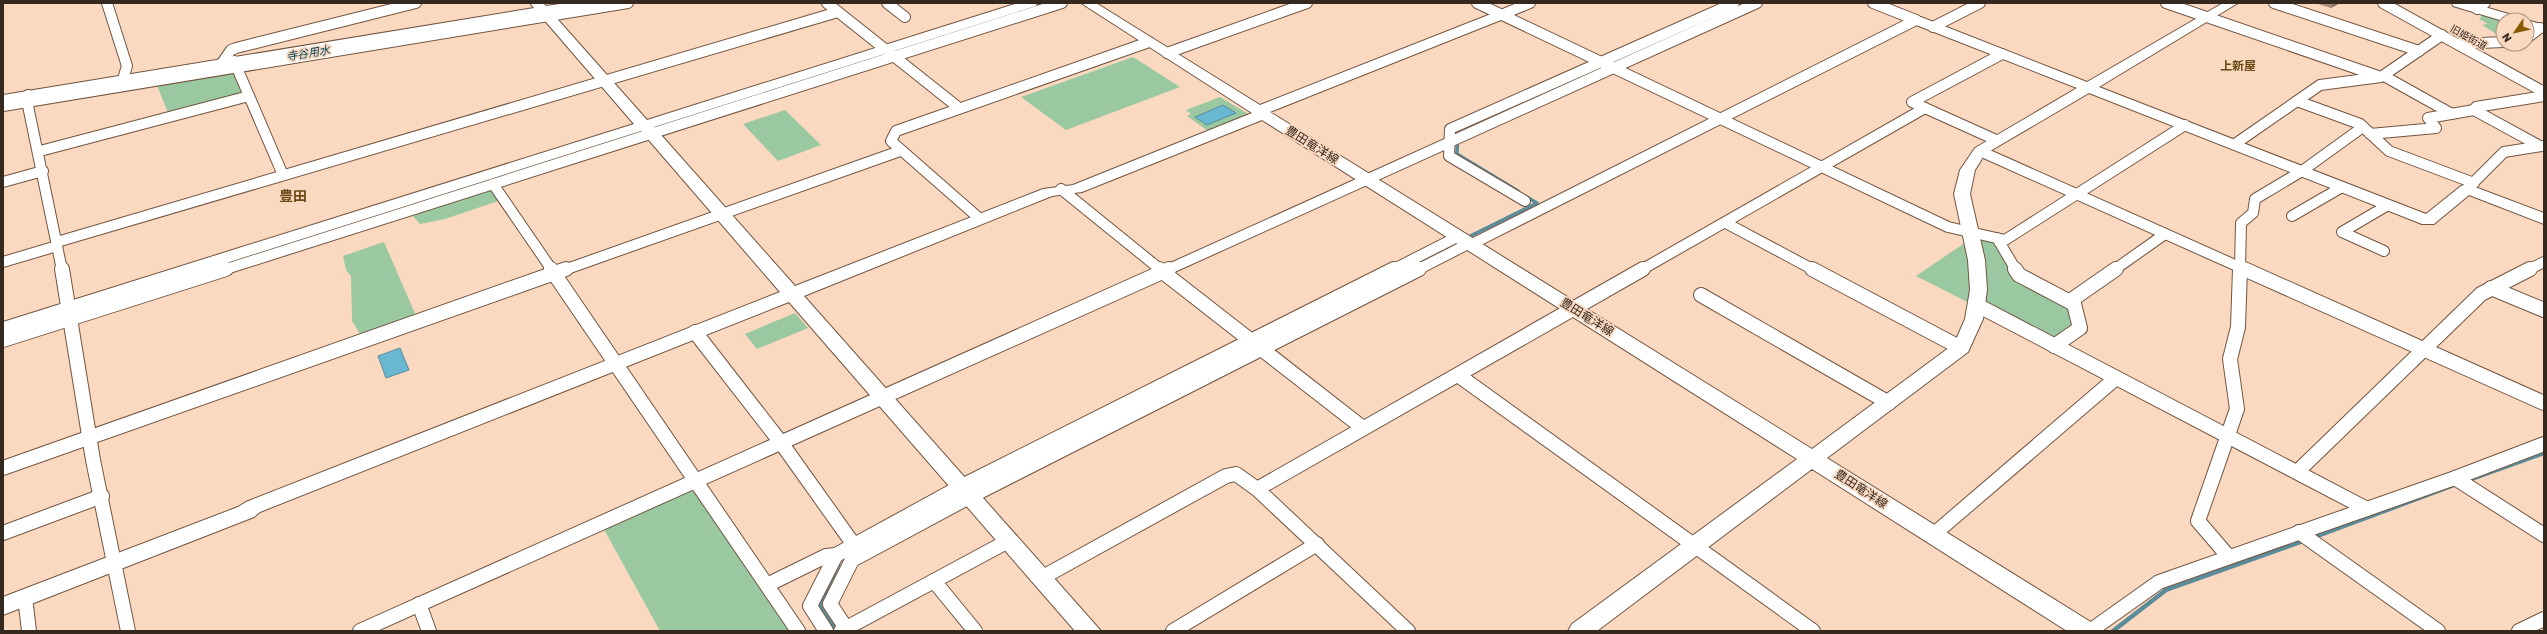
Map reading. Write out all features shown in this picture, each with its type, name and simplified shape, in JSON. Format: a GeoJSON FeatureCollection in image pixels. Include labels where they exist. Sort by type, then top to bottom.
{"type":"FeatureCollection","features":[{"type":"Feature","properties":{"kind":"street"},"geometry":{"type":"LineString","coordinates":[[106,3],[127,66],[123,79]]}},
{"type":"Feature","properties":{"kind":"street"},"geometry":{"type":"LineString","coordinates":[[282,175],[249,96],[232,63],[231,50],[416,3]]}},
{"type":"Feature","properties":{"kind":"street"},"geometry":{"type":"LineString","coordinates":[[3,100],[28,98],[590,3]]}},
{"type":"Feature","properties":{"kind":"street"},"geometry":{"type":"LineString","coordinates":[[543,11],[628,3]]}},
{"type":"Feature","properties":{"kind":"street"},"geometry":{"type":"LineString","coordinates":[[826,3],[959,108]]}},
{"type":"Feature","properties":{"kind":"street"},"geometry":{"type":"LineString","coordinates":[[887,3],[905,17]]}},
{"type":"Feature","properties":{"kind":"street"},"geometry":{"type":"LineString","coordinates":[[3,340],[69,313],[890,52],[1031,3]]}},
{"type":"Feature","properties":{"kind":"street"},"geometry":{"type":"LineString","coordinates":[[890,52],[1062,3]]}},
{"type":"Feature","properties":{"kind":"street","name":"豊田竜洋線"},"geometry":{"type":"LineString","coordinates":[[1087,3],[1464,241],[1815,458],[1933,535],[2086,631]]}},
{"type":"Feature","properties":{"kind":"street"},"geometry":{"type":"LineString","coordinates":[[1167,53],[1307,3]]}},
{"type":"Feature","properties":{"kind":"street"},"geometry":{"type":"LineString","coordinates":[[1477,3],[1948,227],[2005,240],[2185,125]]}},
{"type":"Feature","properties":{"kind":"street"},"geometry":{"type":"LineString","coordinates":[[3,606],[246,512],[268,501],[790,293],[1061,189],[1076,188],[1530,3]]}},
{"type":"Feature","properties":{"kind":"street"},"geometry":{"type":"LineString","coordinates":[[1525,201],[1449,156],[1448,142],[1450,129],[1734,3]]}},
{"type":"Feature","properties":{"kind":"street"},"geometry":{"type":"LineString","coordinates":[[360,631],[782,444],[881,397],[1757,3]]}},
{"type":"Feature","properties":{"kind":"street"},"geometry":{"type":"LineString","coordinates":[[1873,3],[2236,144],[2428,221],[2470,186],[2504,152],[2542,146]]}},
{"type":"Feature","properties":{"kind":"street"},"geometry":{"type":"LineString","coordinates":[[1933,27],[1980,3]]}},
{"type":"Feature","properties":{"kind":"street"},"geometry":{"type":"LineString","coordinates":[[2166,3],[2383,76],[2452,114]]}},
{"type":"Feature","properties":{"kind":"street"},"geometry":{"type":"LineString","coordinates":[[1580,631],[1696,544],[1815,458],[1961,348],[1972,328],[1980,281],[1963,204],[1962,183],[1969,166],[1980,151],[1996,140],[2232,3]]}},
{"type":"Feature","properties":{"kind":"street"},"geometry":{"type":"LineString","coordinates":[[2274,3],[2419,51]]}},
{"type":"Feature","properties":{"kind":"street","name":"旧姫街道"},"geometry":{"type":"LineString","coordinates":[[2382,3],[2543,92]]}},
{"type":"Feature","properties":{"kind":"street"},"geometry":{"type":"LineString","coordinates":[[2458,3],[2481,6],[2495,12]]}},
{"type":"Feature","properties":{"kind":"street"},"geometry":{"type":"LineString","coordinates":[[543,11],[723,214],[881,397],[1043,577],[1089,631]]}},
{"type":"Feature","properties":{"kind":"street"},"geometry":{"type":"LineString","coordinates":[[3,262],[282,175],[838,12]]}},
{"type":"Feature","properties":{"kind":"street"},"geometry":{"type":"LineString","coordinates":[[767,585],[826,556],[836,555],[1464,241],[1719,119],[1916,20]]}},
{"type":"Feature","properties":{"kind":"street"},"geometry":{"type":"LineString","coordinates":[[2236,144],[2320,85],[2383,76],[2442,35]]}},
{"type":"Feature","properties":{"kind":"street"},"geometry":{"type":"LineString","coordinates":[[980,219],[900,151],[891,141],[896,131],[1149,42]]}},
{"type":"Feature","properties":{"kind":"street"},"geometry":{"type":"LineString","coordinates":[[2458,44],[2495,42]]}},
{"type":"Feature","properties":{"kind":"street"},"geometry":{"type":"LineString","coordinates":[[1996,140],[1912,102],[2002,54]]}},
{"type":"Feature","properties":{"kind":"street"},"geometry":{"type":"LineString","coordinates":[[3,106],[28,98],[123,79],[232,63]]}},
{"type":"Feature","properties":{"kind":"street"},"geometry":{"type":"LineString","coordinates":[[2228,556],[2198,521],[2237,409],[2230,359],[2238,327],[2238,267],[2241,223],[2253,213],[2255,199],[2367,131],[2436,128],[2428,118],[2474,110],[2476,107],[2543,92]]}},
{"type":"Feature","properties":{"kind":"street"},"geometry":{"type":"LineString","coordinates":[[40,152],[249,96]]}},
{"type":"Feature","properties":{"kind":"street"},"geometry":{"type":"LineString","coordinates":[[28,98],[40,152],[57,244],[89,437],[116,562],[128,631]]}},
{"type":"Feature","properties":{"kind":"street"},"geometry":{"type":"LineString","coordinates":[[2297,102],[2367,131],[2389,151],[2544,219]]}},
{"type":"Feature","properties":{"kind":"street"},"geometry":{"type":"LineString","coordinates":[[1257,489],[1458,375],[1572,308],[1726,223],[1926,108]]}},
{"type":"Feature","properties":{"kind":"street"},"geometry":{"type":"LineString","coordinates":[[2474,110],[2542,146]]}},
{"type":"Feature","properties":{"kind":"street"},"geometry":{"type":"LineString","coordinates":[[3,328],[69,313],[494,184],[648,129]]}},
{"type":"Feature","properties":{"kind":"street"},"geometry":{"type":"LineString","coordinates":[[3,468],[496,292],[556,274],[900,151]]}},
{"type":"Feature","properties":{"kind":"street"},"geometry":{"type":"LineString","coordinates":[[1980,151],[2544,402]]}},
{"type":"Feature","properties":{"kind":"street"},"geometry":{"type":"LineString","coordinates":[[3,182],[43,171]]}},
{"type":"Feature","properties":{"kind":"street"},"geometry":{"type":"LineString","coordinates":[[494,184],[798,631]]}},
{"type":"Feature","properties":{"kind":"street"},"geometry":{"type":"LineString","coordinates":[[2292,216],[2342,187]]}},
{"type":"Feature","properties":{"kind":"street"},"geometry":{"type":"LineString","coordinates":[[1061,189],[1162,271],[1363,428]]}},
{"type":"Feature","properties":{"kind":"street"},"geometry":{"type":"LineString","coordinates":[[2384,251],[2342,232],[2388,206]]}},
{"type":"Feature","properties":{"kind":"street"},"geometry":{"type":"LineString","coordinates":[[1726,223],[1961,348]]}},
{"type":"Feature","properties":{"kind":"street"},"geometry":{"type":"LineString","coordinates":[[2070,301],[2165,234]]}},
{"type":"Feature","properties":{"kind":"street"},"geometry":{"type":"LineString","coordinates":[[1998,238],[2019,276],[2074,304],[2080,328],[2054,346]]}},
{"type":"Feature","properties":{"kind":"street"},"geometry":{"type":"LineString","coordinates":[[2297,472],[2481,294],[2544,262]]}},
{"type":"Feature","properties":{"kind":"street"},"geometry":{"type":"LineString","coordinates":[[2491,288],[2544,310]]}},
{"type":"Feature","properties":{"kind":"street"},"geometry":{"type":"LineString","coordinates":[[1701,295],[1889,403]]}},
{"type":"Feature","properties":{"kind":"street"},"geometry":{"type":"LineString","coordinates":[[1977,305],[2367,509]]}},
{"type":"Feature","properties":{"kind":"street"},"geometry":{"type":"LineString","coordinates":[[695,332],[782,444],[854,545]]}},
{"type":"Feature","properties":{"kind":"street"},"geometry":{"type":"LineString","coordinates":[[1458,375],[1696,544],[1813,631]]}},
{"type":"Feature","properties":{"kind":"street"},"geometry":{"type":"LineString","coordinates":[[1933,535],[2116,378]]}},
{"type":"Feature","properties":{"kind":"street"},"geometry":{"type":"LineString","coordinates":[[2090,631],[2159,582],[2228,556],[2455,478],[2544,444]]}},
{"type":"Feature","properties":{"kind":"street"},"geometry":{"type":"LineString","coordinates":[[1043,577],[1226,476],[1236,474],[1257,489],[1408,631]]}},
{"type":"Feature","properties":{"kind":"street"},"geometry":{"type":"LineString","coordinates":[[2455,478],[2544,535]]}},
{"type":"Feature","properties":{"kind":"street"},"geometry":{"type":"LineString","coordinates":[[966,491],[852,560],[830,604],[845,630],[1010,540]]}},
{"type":"Feature","properties":{"kind":"street"},"geometry":{"type":"LineString","coordinates":[[3,533],[102,496]]}},
{"type":"Feature","properties":{"kind":"street"},"geometry":{"type":"LineString","coordinates":[[2299,532],[2438,631]]}},
{"type":"Feature","properties":{"kind":"street"},"geometry":{"type":"LineString","coordinates":[[1173,631],[1317,544]]}},
{"type":"Feature","properties":{"kind":"street"},"geometry":{"type":"LineString","coordinates":[[826,631],[810,606],[836,555]]}},
{"type":"Feature","properties":{"kind":"street"},"geometry":{"type":"LineString","coordinates":[[934,581],[975,631]]}},
{"type":"Feature","properties":{"kind":"street"},"geometry":{"type":"LineString","coordinates":[[25,597],[29,631]]}},
{"type":"Feature","properties":{"kind":"street"},"geometry":{"type":"LineString","coordinates":[[419,604],[429,631]]}},
{"type":"Feature","properties":{"kind":"street"},"geometry":{"type":"LineString","coordinates":[[2519,631],[2544,619]]}},
{"type":"Feature","properties":{"kind":"green space"},"geometry":{"type":"Polygon","coordinates":[[[590,3],[626,3],[229,68],[249,96],[170,118],[155,80],[590,3]]]}},
{"type":"Feature","properties":{"kind":"green space"},"geometry":{"type":"Polygon","coordinates":[[[2485,13],[2495,17],[2495,33],[2482,25],[2488,24],[2479,19],[2485,13]]]}},
{"type":"Feature","properties":{"kind":"green space"},"geometry":{"type":"Polygon","coordinates":[[[1133,57],[1180,87],[1066,130],[1021,97],[1133,57]]]}},
{"type":"Feature","properties":{"kind":"green space"},"geometry":{"type":"Polygon","coordinates":[[[1220,97],[1250,115],[1208,131],[1187,116],[1191,114],[1186,110],[1220,97]]]}},
{"type":"Feature","properties":{"kind":"green space"},"geometry":{"type":"Polygon","coordinates":[[[785,110],[821,145],[778,161],[743,124],[785,110]]]}},
{"type":"Feature","properties":{"kind":"green space"},"geometry":{"type":"Polygon","coordinates":[[[496,189],[501,200],[445,219],[420,224],[413,216],[432,204],[496,189]]]}},
{"type":"Feature","properties":{"kind":"green space"},"geometry":{"type":"Polygon","coordinates":[[[1972,238],[1997,238],[2019,279],[2070,301],[2080,328],[2054,346],[1916,276],[1972,238]]]}},
{"type":"Feature","properties":{"kind":"green space"},"geometry":{"type":"Polygon","coordinates":[[[384,242],[417,318],[362,337],[352,321],[351,276],[346,270],[343,256],[384,242]]]}},
{"type":"Feature","properties":{"kind":"green space"},"geometry":{"type":"Polygon","coordinates":[[[795,313],[808,328],[757,349],[745,334],[795,313]]]}},
{"type":"Feature","properties":{"kind":"green space"},"geometry":{"type":"Polygon","coordinates":[[[691,484],[797,631],[660,631],[601,524],[691,484]]]}},
{"type":"Feature","properties":{"kind":"water"},"geometry":{"type":"Polygon","coordinates":[[[1223,105],[1236,113],[1207,125],[1195,117],[1223,105]]]}},
{"type":"Feature","properties":{"kind":"water"},"geometry":{"type":"Polygon","coordinates":[[[400,348],[409,370],[386,378],[378,356],[400,348]]]}},
{"type":"Feature","properties":{"kind":"waterway"},"geometry":{"type":"LineString","coordinates":[[1031,7],[1044,3]]}},
{"type":"Feature","properties":{"kind":"waterway"},"geometry":{"type":"LineString","coordinates":[[936,38],[969,27]]}},
{"type":"Feature","properties":{"kind":"waterway"},"geometry":{"type":"LineString","coordinates":[[692,115],[819,75]]}},
{"type":"Feature","properties":{"kind":"waterway"},"geometry":{"type":"LineString","coordinates":[[1462,128],[1458,130],[1457,154],[1518,191]]}},
{"type":"Feature","properties":{"kind":"waterway"},"geometry":{"type":"LineString","coordinates":[[1428,257],[1537,203],[1525,196]]}},
{"type":"Feature","properties":{"kind":"waterway"},"geometry":{"type":"LineString","coordinates":[[2466,481],[2544,453]]}},
{"type":"Feature","properties":{"kind":"waterway"},"geometry":{"type":"LineString","coordinates":[[2312,538],[2454,485]]}},
{"type":"Feature","properties":{"kind":"waterway"},"geometry":{"type":"LineString","coordinates":[[2113,631],[2166,590],[2306,540]]}},
{"type":"Feature","properties":{"kind":"waterway"},"geometry":{"type":"LineString","coordinates":[[836,631],[819,605],[838,565]]}},
{"type":"Feature","properties":{"kind":"district","name":"上新屋"},"geometry":{"type":"Point","coordinates":[2238,66]}},
{"type":"Feature","properties":{"kind":"district","name":"豊田"},"geometry":{"type":"Point","coordinates":[293,196]}},
{"type":"Feature","properties":{"kind":"water label","name":"寺谷用水"},"geometry":{"type":"Point","coordinates":[308,53]}}]}
